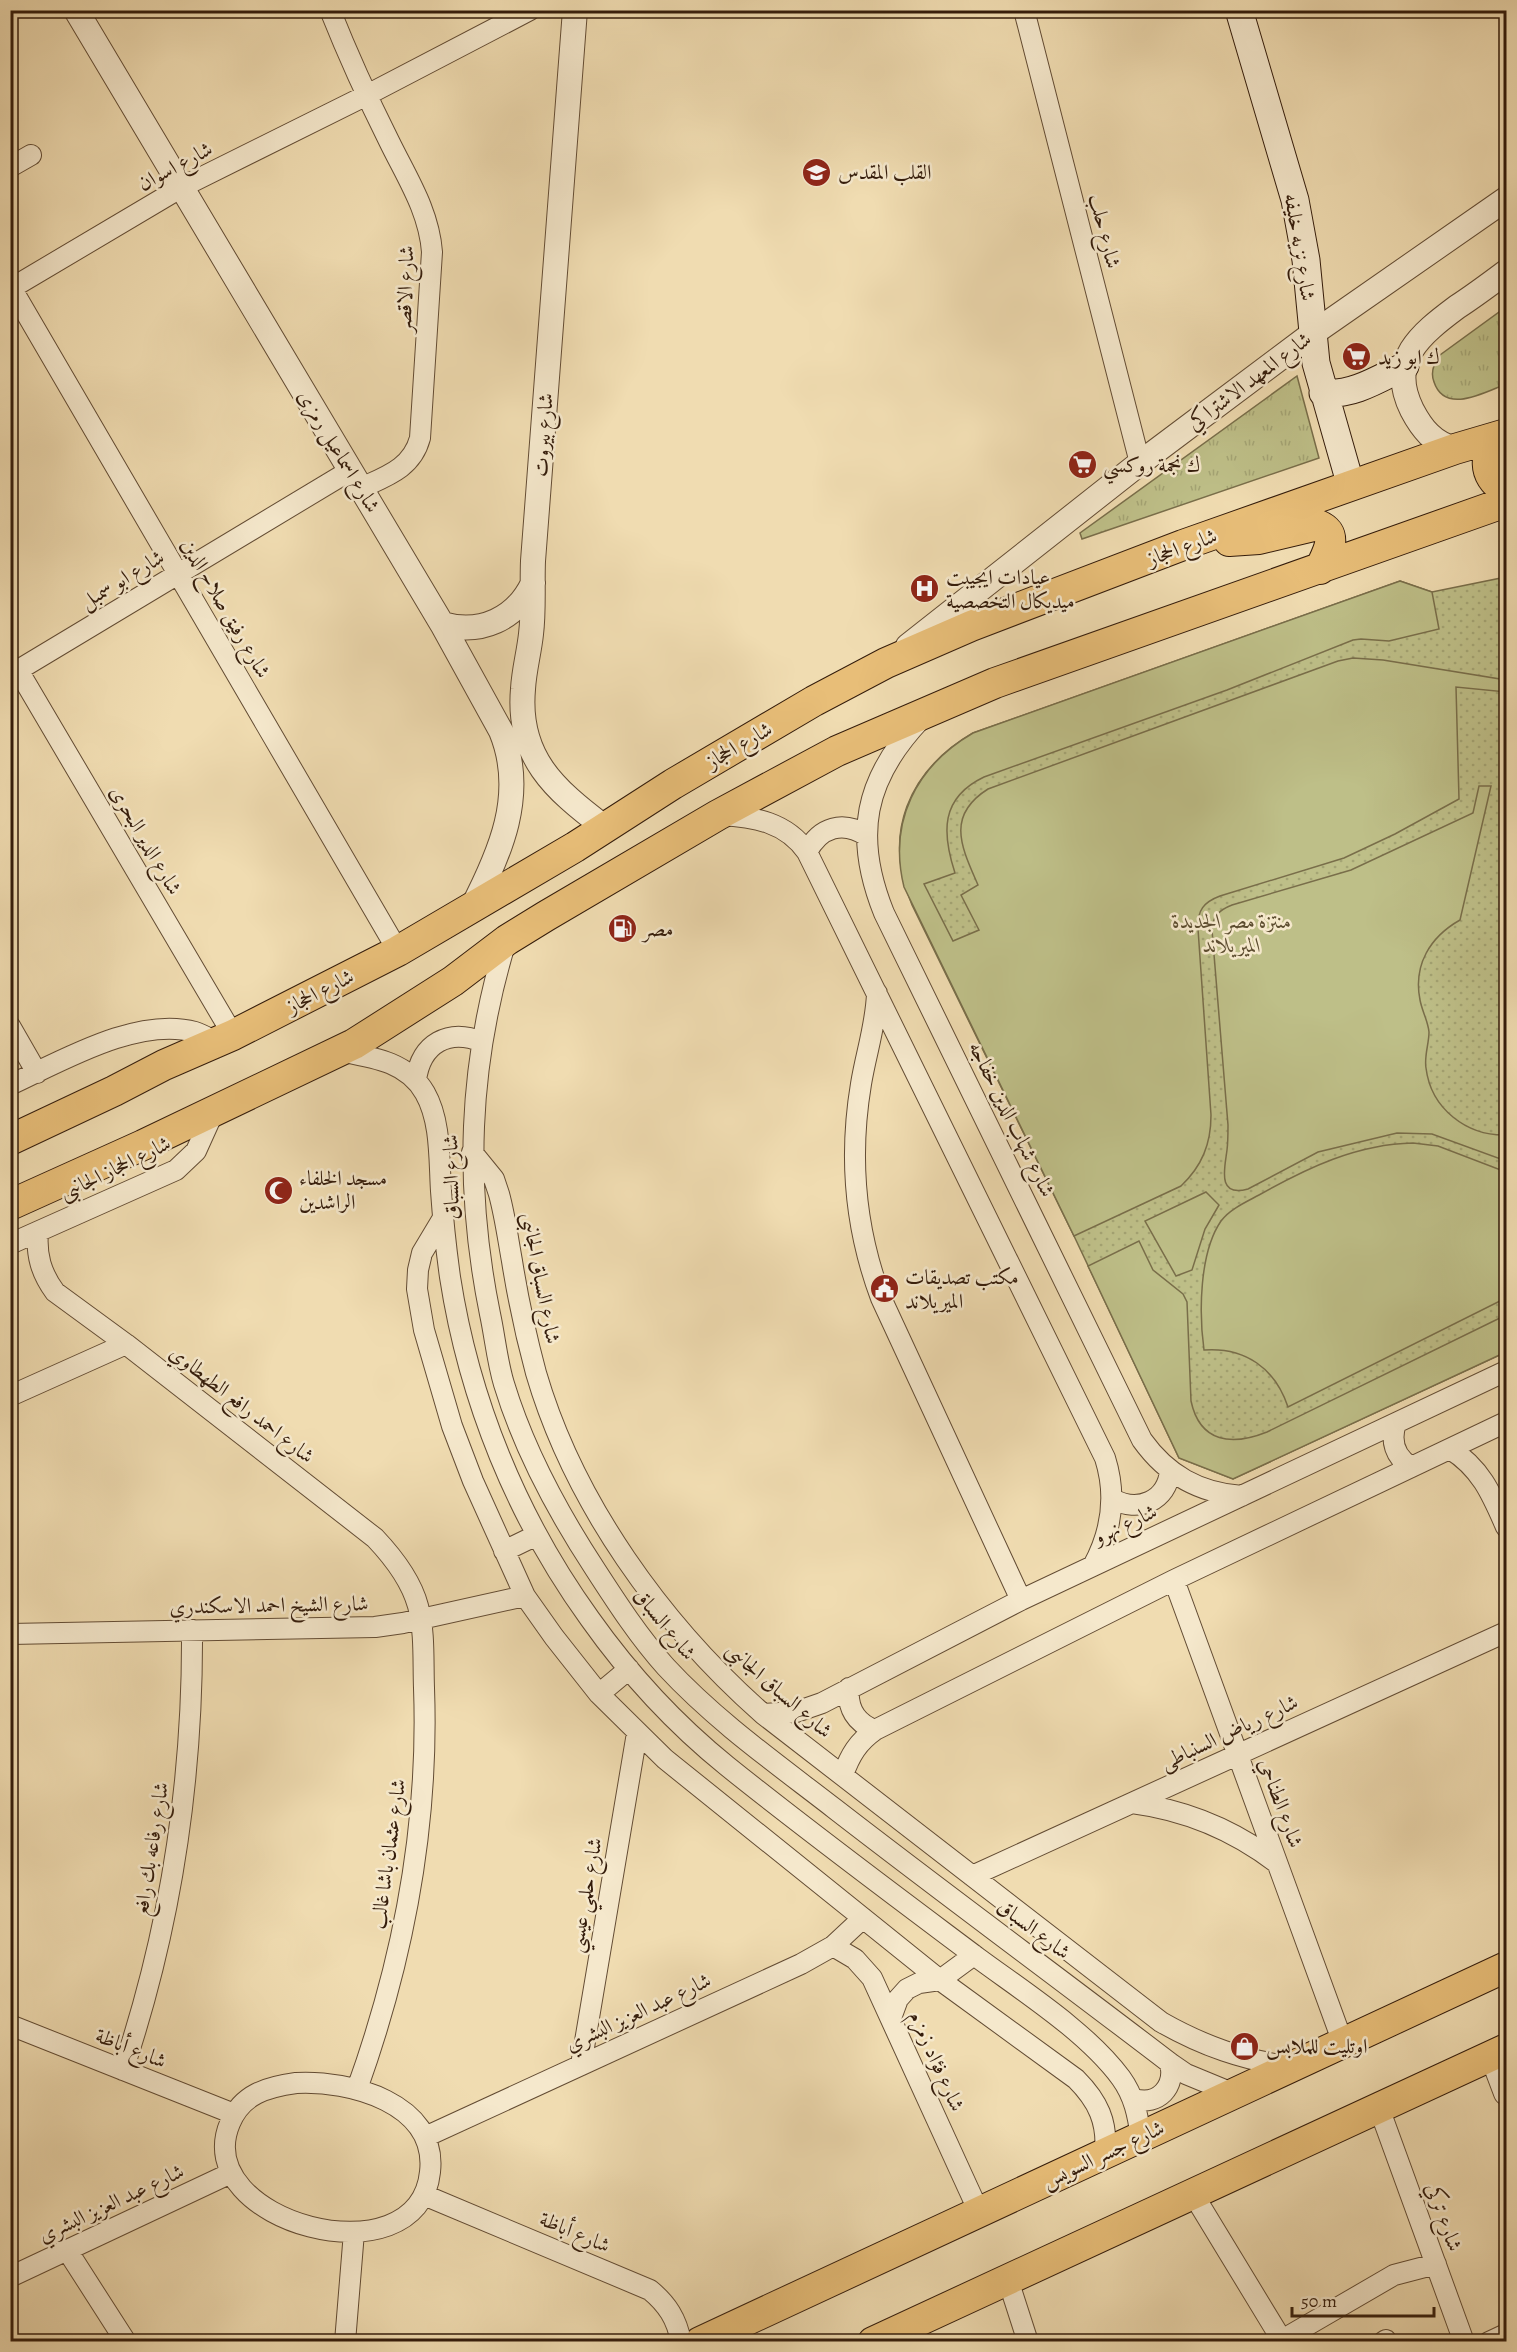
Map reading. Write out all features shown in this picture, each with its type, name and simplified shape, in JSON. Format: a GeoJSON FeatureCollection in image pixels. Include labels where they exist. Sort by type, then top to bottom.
{"type":"FeatureCollection","features":[{"type":"Feature","properties":{"kind":"main road","name":"شارع نزيه خليفه"},"geometry":{"type":"LineString","coordinates":[[1239,10],[1295,200],[1306,260],[1312,334],[1323,393],[1351,486]]}},
{"type":"Feature","properties":{"kind":"main road"},"geometry":{"type":"LineString","coordinates":[[1323,393],[1334,394],[1357,389],[1406,366]]}},
{"type":"Feature","properties":{"kind":"main road"},"geometry":{"type":"LineString","coordinates":[[1505,435],[1495,443],[1489,453],[1488,464],[1490,476],[1506,491]]}},
{"type":"Feature","properties":{"kind":"main road","name":"شارع الحجاز"},"geometry":{"type":"LineString","coordinates":[[10,1140],[164,1065],[224,1039],[398,951],[471,910],[673,784],[814,701],[886,663],[971,626],[1204,538],[1455,449],[1505,435]]}},
{"type":"Feature","properties":{"kind":"main road"},"geometry":{"type":"LineString","coordinates":[[10,1205],[143,1145],[354,1044],[453,981],[507,940],[718,815],[837,751],[995,682],[1506,502]]}},
{"type":"Feature","properties":{"kind":"main road"},"geometry":{"type":"LineString","coordinates":[[1204,538],[1222,541],[1259,539],[1318,525],[1329,532],[1331,539],[1331,546],[1320,569]]}},
{"type":"Feature","properties":{"kind":"main road","name":"شارع جسر السويس"},"geometry":{"type":"LineString","coordinates":[[700,2342],[1506,1967]]}},
{"type":"Feature","properties":{"kind":"main road"},"geometry":{"type":"LineString","coordinates":[[873,2342],[1499,2053]]}},
{"type":"Feature","properties":{"kind":"street","name":"شارع اسماعيل رمزى"},"geometry":{"type":"LineString","coordinates":[[76,10],[442,624],[493,713],[507,744],[511,765],[512,794],[508,822],[494,863],[471,910]]}},
{"type":"Feature","properties":{"kind":"street","name":"شارع الاقصر"},"geometry":{"type":"LineString","coordinates":[[330,10],[367,95],[424,211],[430,231],[432,263],[418,446],[405,466],[356,479]]}},
{"type":"Feature","properties":{"kind":"street","name":"شارع اسوان"},"geometry":{"type":"LineString","coordinates":[[11,289],[182,187],[367,95],[530,10]]}},
{"type":"Feature","properties":{"kind":"street","name":"شارع بيروت"},"geometry":{"type":"LineString","coordinates":[[575,10],[531,635],[522,710],[524,732],[532,753],[548,777],[571,801],[604,827]]}},
{"type":"Feature","properties":{"kind":"street","name":"شارع حلب"},"geometry":{"type":"LineString","coordinates":[[1024,10],[1140,463]]}},
{"type":"Feature","properties":{"kind":"street"},"geometry":{"type":"LineString","coordinates":[[10,167],[31,155]]}},
{"type":"Feature","properties":{"kind":"street","name":"شارع المعهد الاشتراكي"},"geometry":{"type":"LineString","coordinates":[[886,663],[1140,463],[1312,334],[1506,199]]}},
{"type":"Feature","properties":{"kind":"street"},"geometry":{"type":"LineString","coordinates":[[1455,449],[1431,438],[1418,422],[1406,395],[1404,382],[1406,366],[1414,345],[1427,330],[1506,272]]}},
{"type":"Feature","properties":{"kind":"street","name":"شارع رفيق صلاح الدين"},"geometry":{"type":"LineString","coordinates":[[11,289],[398,951]]}},
{"type":"Feature","properties":{"kind":"street","name":"شارع ابو سمبل"},"geometry":{"type":"LineString","coordinates":[[14,672],[178,574],[356,479]]}},
{"type":"Feature","properties":{"kind":"street"},"geometry":{"type":"LineString","coordinates":[[442,624],[459,628],[476,627],[500,620],[520,604],[533,583]]}},
{"type":"Feature","properties":{"kind":"street","name":"شارع الدير البحرى"},"geometry":{"type":"LineString","coordinates":[[14,672],[224,1039]]}},
{"type":"Feature","properties":{"kind":"street","name":"شارع شهاب الدين خفاجه"},"geometry":{"type":"LineString","coordinates":[[928,711],[907,734],[885,764],[873,796],[867,836],[870,873],[884,913],[1135,1427],[1150,1452],[1170,1471],[1198,1487],[1212,1492],[1242,1496]]}},
{"type":"Feature","properties":{"kind":"street"},"geometry":{"type":"LineString","coordinates":[[718,815],[766,820],[793,835],[807,852],[1100,1445],[1110,1471],[1113,1499],[1106,1541],[1093,1566]]}},
{"type":"Feature","properties":{"kind":"street"},"geometry":{"type":"LineString","coordinates":[[807,852],[817,836],[834,827],[852,828],[867,836]]}},
{"type":"Feature","properties":{"kind":"street","name":"شارع السباق"},"geometry":{"type":"LineString","coordinates":[[507,940],[493,991],[477,1068],[472,1152],[480,1259],[496,1351],[512,1407],[533,1458],[570,1531],[619,1608],[652,1651],[709,1709],[854,1823],[1170,2063],[1186,2073],[1232,2093]]}},
{"type":"Feature","properties":{"kind":"street"},"geometry":{"type":"LineString","coordinates":[[877,993],[873,1029],[859,1095],[855,1143],[858,1206],[866,1252],[881,1298],[1021,1600]]}},
{"type":"Feature","properties":{"kind":"street"},"geometry":{"type":"LineString","coordinates":[[10,1026],[37,1073]]}},
{"type":"Feature","properties":{"kind":"street"},"geometry":{"type":"LineString","coordinates":[[10,1084],[110,1040],[141,1031],[183,1030],[224,1039]]}},
{"type":"Feature","properties":{"kind":"street"},"geometry":{"type":"LineString","coordinates":[[416,1080],[422,1058],[438,1042],[460,1036],[482,1042]]}},
{"type":"Feature","properties":{"kind":"street","name":"شارع السباق"},"geometry":{"type":"LineString","coordinates":[[338,1051],[392,1063],[416,1080],[429,1100],[436,1122],[443,1218],[454,1299],[471,1372],[498,1452],[537,1535],[576,1599],[629,1669],[671,1716],[727,1766],[1040,2004],[1100,2054],[1123,2081],[1134,2099],[1141,2138]]}},
{"type":"Feature","properties":{"kind":"street","name":"شارع الحجاز الجانبى"},"geometry":{"type":"LineString","coordinates":[[10,1244],[176,1170],[196,1151],[215,1109]]}},
{"type":"Feature","properties":{"kind":"street","name":"شارع السباق الجانبى"},"geometry":{"type":"LineString","coordinates":[[472,1152],[494,1179],[499,1194],[530,1350],[543,1395],[571,1464],[630,1564],[680,1631],[763,1714],[1161,2022],[1191,2039],[1234,2055],[1291,2067]]}},
{"type":"Feature","properties":{"kind":"street"},"geometry":{"type":"LineString","coordinates":[[443,1218],[422,1253],[417,1289],[420,1310],[441,1393],[458,1445],[525,1596],[599,1694],[665,1759],[940,1980],[1076,2079],[1090,2094],[1101,2112],[1105,2126],[1105,2154]]}},
{"type":"Feature","properties":{"kind":"street","name":"شارع احمد رافع الطهطاوي"},"geometry":{"type":"LineString","coordinates":[[38,1232],[38,1257],[47,1282],[55,1292],[126,1344],[375,1538],[400,1569],[413,1593],[420,1619]]}},
{"type":"Feature","properties":{"kind":"street"},"geometry":{"type":"LineString","coordinates":[[10,1396],[126,1344]]}},
{"type":"Feature","properties":{"kind":"street","name":"شارع نهرو"},"geometry":{"type":"LineString","coordinates":[[763,1714],[780,1714],[812,1707],[1021,1600],[1506,1371]]}},
{"type":"Feature","properties":{"kind":"street"},"geometry":{"type":"LineString","coordinates":[[843,1775],[854,1749],[875,1730],[1174,1580],[1506,1422]]}},
{"type":"Feature","properties":{"kind":"street"},"geometry":{"type":"LineString","coordinates":[[1396,1423],[1393,1436],[1395,1448],[1401,1459],[1411,1467]]}},
{"type":"Feature","properties":{"kind":"street"},"geometry":{"type":"LineString","coordinates":[[1450,1449],[1482,1476],[1506,1527]]}},
{"type":"Feature","properties":{"kind":"street"},"geometry":{"type":"LineString","coordinates":[[1113,1499],[1129,1506],[1146,1504],[1154,1500],[1166,1487],[1170,1471]]}},
{"type":"Feature","properties":{"kind":"street"},"geometry":{"type":"LineString","coordinates":[[504,1551],[537,1535]]}},
{"type":"Feature","properties":{"kind":"street","name":"شارع الطناحي"},"geometry":{"type":"LineString","coordinates":[[1174,1580],[1343,2043]]}},
{"type":"Feature","properties":{"kind":"street","name":"شارع الشيخ احمد الاسكندري"},"geometry":{"type":"LineString","coordinates":[[10,1634],[375,1627],[525,1596]]}},
{"type":"Feature","properties":{"kind":"street","name":"شارع عثمان باشا غالب"},"geometry":{"type":"LineString","coordinates":[[357,2089],[391,1980],[414,1867],[424,1743],[420,1619]]}},
{"type":"Feature","properties":{"kind":"street","name":"شارع رفاعه بك رافع"},"geometry":{"type":"LineString","coordinates":[[123,2070],[153,1971],[175,1870],[189,1757],[192,1630]]}},
{"type":"Feature","properties":{"kind":"street"},"geometry":{"type":"LineString","coordinates":[[652,1651],[680,1631]]}},
{"type":"Feature","properties":{"kind":"street","name":"شارع رياض السنباطى"},"geometry":{"type":"LineString","coordinates":[[972,1876],[1506,1632]]}},
{"type":"Feature","properties":{"kind":"street"},"geometry":{"type":"LineString","coordinates":[[599,1694],[629,1669]]}},
{"type":"Feature","properties":{"kind":"street"},"geometry":{"type":"LineString","coordinates":[[849,1688],[853,1714],[859,1721],[875,1730]]}},
{"type":"Feature","properties":{"kind":"street","name":"شارع حلمي عيسي"},"geometry":{"type":"LineString","coordinates":[[581,2065],[637,1733]]}},
{"type":"Feature","properties":{"kind":"street"},"geometry":{"type":"LineString","coordinates":[[854,1823],[874,1800]]}},
{"type":"Feature","properties":{"kind":"street"},"geometry":{"type":"LineString","coordinates":[[1132,1803],[1174,1811],[1209,1823],[1247,1842],[1277,1863]]}},
{"type":"Feature","properties":{"kind":"street","name":"شارع عبد العزيز البشري"},"geometry":{"type":"LineString","coordinates":[[425,2137],[801,1964],[833,1946],[863,1918]]}},
{"type":"Feature","properties":{"kind":"street","name":"شارع فؤاد زمزم"},"geometry":{"type":"LineString","coordinates":[[833,1946],[855,1959],[867,1971],[891,2018],[979,2212]]}},
{"type":"Feature","properties":{"kind":"street"},"geometry":{"type":"LineString","coordinates":[[891,2018],[898,1999],[907,1989],[919,1983],[940,1980],[974,1955]]}},
{"type":"Feature","properties":{"kind":"street"},"geometry":{"type":"LineString","coordinates":[[1093,2004],[1110,1983]]}},
{"type":"Feature","properties":{"kind":"street","name":"شارع أباظة"},"geometry":{"type":"LineString","coordinates":[[10,2025],[234,2114]]}},
{"type":"Feature","properties":{"kind":"street"},"geometry":{"type":"LineString","coordinates":[[1499,2053],[1506,2093]]}},
{"type":"Feature","properties":{"kind":"street"},"geometry":{"type":"LineString","coordinates":[[1134,2099],[1148,2101],[1161,2096],[1170,2084],[1172,2070],[1170,2063]]}},
{"type":"Feature","properties":{"kind":"street"},"geometry":{"type":"LineString","coordinates":[[321,2083],[357,2089],[381,2098],[405,2113],[425,2137],[431,2161],[428,2184],[424,2195],[411,2211],[395,2223],[369,2230],[354,2232],[309,2227],[281,2216],[245,2192],[231,2173],[227,2162],[226,2137],[234,2114],[247,2099],[256,2093],[282,2085],[321,2083]]}},
{"type":"Feature","properties":{"kind":"street","name":"شارع تركي"},"geometry":{"type":"LineString","coordinates":[[1379,2108],[1464,2342]]}},
{"type":"Feature","properties":{"kind":"street","name":"شارع عبد العزيز البشري"},"geometry":{"type":"LineString","coordinates":[[10,2277],[231,2173]]}},
{"type":"Feature","properties":{"kind":"street"},"geometry":{"type":"LineString","coordinates":[[1192,2194],[1283,2341],[1394,2275],[1436,2264]]}},
{"type":"Feature","properties":{"kind":"street","name":"شارع أباظة"},"geometry":{"type":"LineString","coordinates":[[424,2195],[650,2290],[671,2312],[679,2330],[681,2342]]}},
{"type":"Feature","properties":{"kind":"street"},"geometry":{"type":"LineString","coordinates":[[345,2342],[354,2232]]}},
{"type":"Feature","properties":{"kind":"street"},"geometry":{"type":"LineString","coordinates":[[68,2250],[126,2342]]}},
{"type":"Feature","properties":{"kind":"street"},"geometry":{"type":"LineString","coordinates":[[1008,2280],[1028,2342]]}},
{"type":"Feature","properties":{"kind":"street"},"geometry":{"type":"LineString","coordinates":[[1489,2342],[1506,2334]]}},
{"type":"Feature","properties":{"kind":"green space"},"geometry":{"type":"Polygon","coordinates":[[[1506,307],[1506,384],[1466,398],[1447,397],[1439,392],[1432,375],[1440,355],[1506,307]]]}},
{"type":"Feature","properties":{"kind":"green space"},"geometry":{"type":"Polygon","coordinates":[[[1297,376],[1319,458],[1082,539],[1080,533],[1297,376]]]}},
{"type":"Feature","properties":{"kind":"green space","name":"منتزة مصر الجديدة الميريلاند"},"geometry":{"type":"Polygon","coordinates":[[[1506,577],[1506,1352],[1233,1479],[1179,1458],[1074,1236],[912,905],[903,879],[900,854],[901,829],[907,807],[917,785],[932,766],[950,748],[973,733],[1400,581],[1432,592],[1506,577]]]}},
{"type":"Feature","properties":{"kind":"green space"},"geometry":{"type":"Polygon","coordinates":[[[1400,581],[1432,592],[1439,629],[1389,641],[1353,640],[1227,690],[984,777],[959,795],[952,806],[947,831],[955,873],[924,884],[953,941],[979,930],[961,895],[978,885],[967,858],[961,833],[966,810],[988,789],[1338,661],[1353,658],[1383,660],[1506,680],[1506,692],[1456,687],[1459,799],[1395,834],[1344,858],[1220,896],[1206,904],[1200,912],[1198,929],[1211,1115],[1211,1126],[1204,1154],[1195,1171],[1181,1186],[1074,1236],[904,887],[900,863],[900,840],[911,798],[922,779],[936,762],[953,746],[973,733],[1400,581]]]}},
{"type":"Feature","properties":{"kind":"green space"},"geometry":{"type":"Polygon","coordinates":[[[1479,786],[1491,786],[1460,920],[1440,935],[1426,953],[1418,987],[1429,1032],[1426,1068],[1435,1096],[1453,1117],[1465,1125],[1478,1131],[1506,1135],[1506,1161],[1432,1134],[1397,1133],[1318,1152],[1248,1189],[1238,1191],[1231,1189],[1227,1185],[1224,1172],[1228,1125],[1212,930],[1215,918],[1223,909],[1232,905],[1351,870],[1473,813],[1479,786]]]}},
{"type":"Feature","properties":{"kind":"green space"},"geometry":{"type":"Polygon","coordinates":[[[1413,1143],[1438,1146],[1506,1172],[1506,1298],[1288,1407],[1275,1381],[1256,1363],[1233,1352],[1204,1350],[1201,1302],[1205,1266],[1214,1234],[1221,1221],[1229,1213],[1277,1185],[1333,1159],[1392,1144],[1413,1143]]]}},
{"type":"Feature","properties":{"kind":"green space"},"geometry":{"type":"Polygon","coordinates":[[[1206,1192],[1219,1205],[1205,1229],[1192,1270],[1176,1276],[1145,1221],[1206,1192]]]}},
{"type":"Feature","properties":{"kind":"green space"},"geometry":{"type":"Polygon","coordinates":[[[1139,1241],[1153,1270],[1183,1294],[1187,1302],[1191,1401],[1195,1415],[1202,1426],[1219,1438],[1242,1439],[1267,1432],[1506,1315],[1506,1352],[1233,1479],[1179,1458],[1088,1266],[1139,1241]]]}},
{"type":"Feature","properties":{"kind":"place","name":"القلب المقدس"},"geometry":{"type":"Point","coordinates":[817,172]}},
{"type":"Feature","properties":{"kind":"place","name":"ك ابو زيد"},"geometry":{"type":"Point","coordinates":[1357,357]}},
{"type":"Feature","properties":{"kind":"place","name":"ك نجمة روكسي"},"geometry":{"type":"Point","coordinates":[1082,465]}},
{"type":"Feature","properties":{"kind":"place","name":"عيادات ايجيبت ميديكال التخصصية"},"geometry":{"type":"Point","coordinates":[925,589]}},
{"type":"Feature","properties":{"kind":"place","name":"مصر"},"geometry":{"type":"Point","coordinates":[622,929]}},
{"type":"Feature","properties":{"kind":"place","name":"مسجد الخلفاء الراشدين"},"geometry":{"type":"Point","coordinates":[278,1190]}},
{"type":"Feature","properties":{"kind":"place","name":"مكتب تصديقات الميريلاند"},"geometry":{"type":"Point","coordinates":[884,1289]}},
{"type":"Feature","properties":{"kind":"place","name":"اوتليت للملابس"},"geometry":{"type":"Point","coordinates":[1245,2046]}}]}
